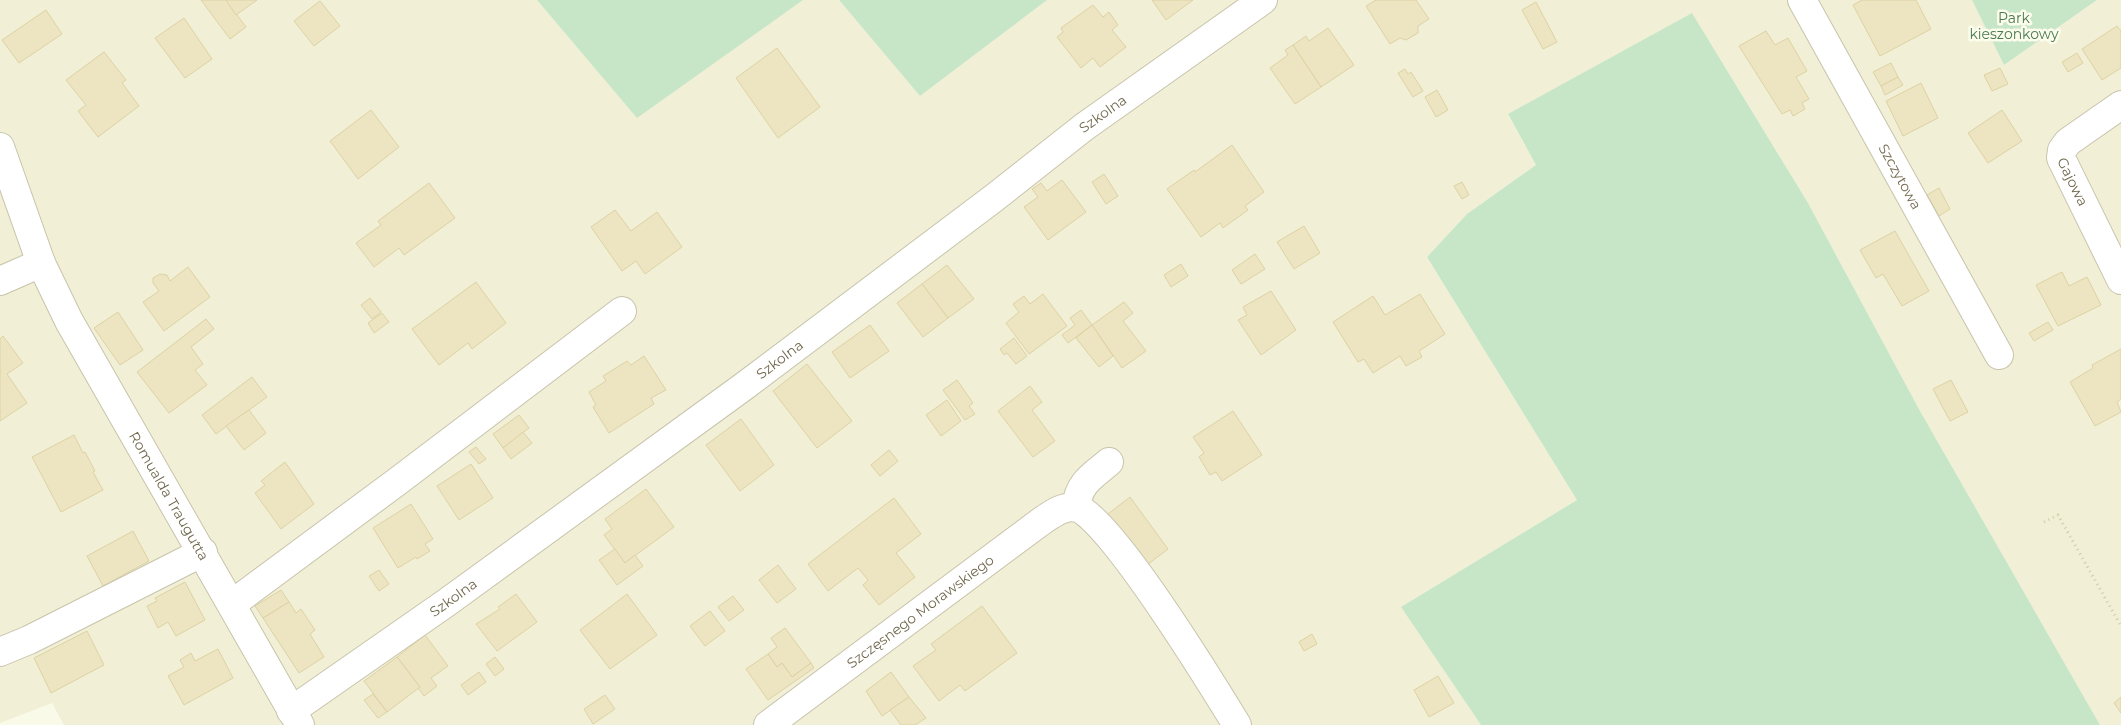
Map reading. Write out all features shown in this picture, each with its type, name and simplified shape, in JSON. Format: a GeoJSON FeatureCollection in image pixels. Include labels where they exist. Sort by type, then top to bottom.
{"type":"FeatureCollection","features":[{"type":"Feature","properties":{"kind":"street","name":"Szkolna"},"geometry":{"type":"LineString","coordinates":[[296,718],[446,603],[743,387],[994,198],[1084,127],[1263,0]]}},
{"type":"Feature","properties":{"kind":"street","name":"Szczytowa"},"geometry":{"type":"LineString","coordinates":[[1802,0],[1998,355]]}},
{"type":"Feature","properties":{"kind":"street","name":"Gajowa"},"geometry":{"type":"LineString","coordinates":[[2121,105],[2068,142],[2062,150],[2061,158],[2121,280]]}},
{"type":"Feature","properties":{"kind":"street","name":"Romualda Traugutta"},"geometry":{"type":"LineString","coordinates":[[0,147],[41,264],[69,321],[203,552],[296,718]]}},
{"type":"Feature","properties":{"kind":"street"},"geometry":{"type":"LineString","coordinates":[[0,282],[41,264]]}},
{"type":"Feature","properties":{"kind":"street"},"geometry":{"type":"LineString","coordinates":[[232,604],[622,311]]}},
{"type":"Feature","properties":{"kind":"street"},"geometry":{"type":"LineString","coordinates":[[1109,462],[1085,481],[1078,492],[1076,507],[1091,515],[1107,532],[1164,611],[1237,725]]}},
{"type":"Feature","properties":{"kind":"street","name":"Szczęsnego Morawskiego"},"geometry":{"type":"LineString","coordinates":[[768,725],[1039,523],[1064,509],[1076,507]]}},
{"type":"Feature","properties":{"kind":"street"},"geometry":{"type":"LineString","coordinates":[[0,652],[29,640],[203,552]]}},
{"type":"Feature","properties":{"kind":"path"},"geometry":{"type":"LineString","coordinates":[[2044,522],[2058,515],[2121,626]]}},
{"type":"Feature","properties":{"kind":"shaded area"},"geometry":{"type":"Polygon","coordinates":[[[0,0],[537,0],[637,117],[803,0],[839,0],[920,96],[1047,0],[1972,0],[2004,65],[2097,0],[2121,0],[2121,725],[2100,725],[1920,411],[1808,203],[1692,13],[1508,115],[1536,165],[1467,214],[1427,257],[1577,500],[1401,607],[1481,725],[64,725],[52,703],[0,723],[0,0]]]}},
{"type":"Feature","properties":{"kind":"green space"},"geometry":{"type":"Polygon","coordinates":[[[537,0],[803,0],[637,118],[537,0]]]}},
{"type":"Feature","properties":{"kind":"green space"},"geometry":{"type":"Polygon","coordinates":[[[839,0],[1047,0],[920,96],[839,0]]]}},
{"type":"Feature","properties":{"kind":"green space","name":"Park kieszonkowy"},"geometry":{"type":"Polygon","coordinates":[[[1972,0],[2097,0],[2004,65],[1972,0]]]}},
{"type":"Feature","properties":{"kind":"green space"},"geometry":{"type":"Polygon","coordinates":[[[1692,13],[1808,203],[1920,411],[2100,725],[1481,725],[1401,607],[1577,500],[1427,257],[1467,214],[1536,165],[1508,114],[1692,13]]]}},
{"type":"Feature","properties":{"kind":"building"},"geometry":{"type":"Polygon","coordinates":[[[201,0],[226,0],[246,27],[230,39],[201,0]]]}},
{"type":"Feature","properties":{"kind":"building"},"geometry":{"type":"Polygon","coordinates":[[[226,0],[257,0],[236,15],[226,0]]]}},
{"type":"Feature","properties":{"kind":"building"},"geometry":{"type":"Polygon","coordinates":[[[1152,0],[1193,0],[1166,20],[1152,0]]]}},
{"type":"Feature","properties":{"kind":"building"},"geometry":{"type":"Polygon","coordinates":[[[1376,0],[1416,0],[1429,19],[1418,26],[1418,33],[1406,40],[1400,38],[1390,44],[1366,6],[1376,0]]]}},
{"type":"Feature","properties":{"kind":"building"},"geometry":{"type":"Polygon","coordinates":[[[1862,0],[1916,0],[1931,29],[1880,56],[1853,5],[1862,0]]]}},
{"type":"Feature","properties":{"kind":"building"},"geometry":{"type":"Polygon","coordinates":[[[320,1],[340,26],[314,46],[294,21],[320,1]]]}},
{"type":"Feature","properties":{"kind":"building"},"geometry":{"type":"Polygon","coordinates":[[[1536,2],[1557,42],[1543,49],[1522,10],[1536,2]]]}},
{"type":"Feature","properties":{"kind":"building"},"geometry":{"type":"Polygon","coordinates":[[[1093,5],[1103,17],[1109,12],[1118,25],[1112,30],[1126,47],[1100,67],[1093,58],[1081,68],[1057,37],[1063,32],[1061,28],[1093,5]]]}},
{"type":"Feature","properties":{"kind":"building"},"geometry":{"type":"Polygon","coordinates":[[[46,10],[62,34],[19,63],[2,40],[46,10]]]}},
{"type":"Feature","properties":{"kind":"building"},"geometry":{"type":"Polygon","coordinates":[[[184,18],[212,59],[185,78],[155,38],[184,18]]]}},
{"type":"Feature","properties":{"kind":"building"},"geometry":{"type":"Polygon","coordinates":[[[2117,26],[2121,31],[2121,68],[2102,80],[2082,49],[2117,26]]]}},
{"type":"Feature","properties":{"kind":"building"},"geometry":{"type":"Polygon","coordinates":[[[1328,28],[1354,65],[1321,87],[1293,45],[1306,36],[1309,41],[1328,28]]]}},
{"type":"Feature","properties":{"kind":"building"},"geometry":{"type":"Polygon","coordinates":[[[1766,31],[1775,45],[1788,38],[1807,71],[1796,77],[1809,99],[1802,103],[1805,109],[1793,116],[1790,110],[1782,114],[1739,46],[1766,31]]]}},
{"type":"Feature","properties":{"kind":"building"},"geometry":{"type":"Polygon","coordinates":[[[1293,45],[1321,87],[1295,104],[1270,68],[1288,55],[1285,50],[1293,45]]]}},
{"type":"Feature","properties":{"kind":"building"},"geometry":{"type":"Polygon","coordinates":[[[777,48],[820,107],[778,138],[736,78],[777,48]]]}},
{"type":"Feature","properties":{"kind":"building"},"geometry":{"type":"Polygon","coordinates":[[[104,52],[126,80],[122,83],[139,106],[98,137],[78,111],[86,105],[66,80],[104,52]]]}},
{"type":"Feature","properties":{"kind":"building"},"geometry":{"type":"Polygon","coordinates":[[[2077,53],[2083,63],[2068,72],[2062,62],[2077,53]]]}},
{"type":"Feature","properties":{"kind":"building"},"geometry":{"type":"Polygon","coordinates":[[[1891,63],[1898,77],[1881,86],[1873,72],[1891,63]]]}},
{"type":"Feature","properties":{"kind":"building"},"geometry":{"type":"Polygon","coordinates":[[[2000,68],[2008,84],[1992,91],[1984,75],[2000,68]]]}},
{"type":"Feature","properties":{"kind":"building"},"geometry":{"type":"Polygon","coordinates":[[[1405,69],[1408,74],[1411,72],[1423,91],[1413,97],[1398,73],[1405,69]]]}},
{"type":"Feature","properties":{"kind":"building"},"geometry":{"type":"Polygon","coordinates":[[[1898,77],[1903,85],[1885,95],[1881,86],[1898,77]]]}},
{"type":"Feature","properties":{"kind":"building"},"geometry":{"type":"Polygon","coordinates":[[[1921,83],[1938,118],[1903,136],[1886,101],[1921,83]]]}},
{"type":"Feature","properties":{"kind":"building"},"geometry":{"type":"Polygon","coordinates":[[[1437,90],[1448,110],[1436,117],[1425,97],[1437,90]]]}},
{"type":"Feature","properties":{"kind":"building"},"geometry":{"type":"Polygon","coordinates":[[[371,110],[399,147],[358,179],[330,141],[371,110]]]}},
{"type":"Feature","properties":{"kind":"building"},"geometry":{"type":"Polygon","coordinates":[[[2002,110],[2022,141],[1988,163],[1968,133],[2002,110]]]}},
{"type":"Feature","properties":{"kind":"building"},"geometry":{"type":"Polygon","coordinates":[[[1232,145],[1264,192],[1245,206],[1248,210],[1223,228],[1220,223],[1201,237],[1167,189],[1194,170],[1195,172],[1232,145]]]}},
{"type":"Feature","properties":{"kind":"building"},"geometry":{"type":"Polygon","coordinates":[[[1104,174],[1118,196],[1106,204],[1092,182],[1104,174]]]}},
{"type":"Feature","properties":{"kind":"building"},"geometry":{"type":"Polygon","coordinates":[[[1062,180],[1086,212],[1048,240],[1024,207],[1038,197],[1032,189],[1041,183],[1047,191],[1062,180]]]}},
{"type":"Feature","properties":{"kind":"building"},"geometry":{"type":"Polygon","coordinates":[[[1462,182],[1469,195],[1462,199],[1454,186],[1462,182]]]}},
{"type":"Feature","properties":{"kind":"building"},"geometry":{"type":"Polygon","coordinates":[[[429,183],[455,218],[404,255],[399,248],[374,267],[356,243],[381,225],[378,221],[429,183]]]}},
{"type":"Feature","properties":{"kind":"building"},"geometry":{"type":"Polygon","coordinates":[[[1939,188],[1950,209],[1939,216],[1927,195],[1939,188]]]}},
{"type":"Feature","properties":{"kind":"building"},"geometry":{"type":"Polygon","coordinates":[[[615,210],[631,231],[657,212],[682,247],[645,274],[636,261],[622,271],[591,227],[615,210]]]}},
{"type":"Feature","properties":{"kind":"building"},"geometry":{"type":"Polygon","coordinates":[[[1304,226],[1320,253],[1294,269],[1277,242],[1304,226]]]}},
{"type":"Feature","properties":{"kind":"building"},"geometry":{"type":"Polygon","coordinates":[[[1895,231],[1929,291],[1902,306],[1883,274],[1876,278],[1860,250],[1895,231]]]}},
{"type":"Feature","properties":{"kind":"building"},"geometry":{"type":"Polygon","coordinates":[[[1255,254],[1265,269],[1241,284],[1232,270],[1255,254]]]}},
{"type":"Feature","properties":{"kind":"building"},"geometry":{"type":"Polygon","coordinates":[[[1181,264],[1188,276],[1171,287],[1164,275],[1181,264]]]}},
{"type":"Feature","properties":{"kind":"building"},"geometry":{"type":"Polygon","coordinates":[[[947,265],[974,299],[948,318],[922,284],[947,265]]]}},
{"type":"Feature","properties":{"kind":"building"},"geometry":{"type":"Polygon","coordinates":[[[188,267],[210,297],[164,331],[143,302],[159,291],[153,283],[153,278],[160,274],[167,275],[170,281],[188,267]]]}},
{"type":"Feature","properties":{"kind":"building"},"geometry":{"type":"Polygon","coordinates":[[[2062,272],[2069,286],[2087,277],[2101,305],[2058,326],[2036,285],[2062,272]]]}},
{"type":"Feature","properties":{"kind":"building"},"geometry":{"type":"Polygon","coordinates":[[[476,282],[506,323],[472,349],[468,343],[439,365],[412,329],[476,282]]]}},
{"type":"Feature","properties":{"kind":"building"},"geometry":{"type":"Polygon","coordinates":[[[922,284],[948,318],[923,337],[897,303],[922,284]]]}},
{"type":"Feature","properties":{"kind":"building"},"geometry":{"type":"Polygon","coordinates":[[[1271,291],[1296,330],[1261,355],[1238,320],[1247,315],[1243,307],[1271,291]]]}},
{"type":"Feature","properties":{"kind":"building"},"geometry":{"type":"Polygon","coordinates":[[[1043,294],[1067,326],[1029,354],[1006,323],[1019,312],[1013,304],[1024,296],[1030,304],[1043,294]]]}},
{"type":"Feature","properties":{"kind":"building"},"geometry":{"type":"Polygon","coordinates":[[[1420,294],[1445,334],[1419,351],[1422,357],[1406,366],[1400,356],[1373,373],[1364,359],[1358,362],[1333,322],[1373,296],[1385,315],[1420,294]]]}},
{"type":"Feature","properties":{"kind":"building"},"geometry":{"type":"Polygon","coordinates":[[[370,298],[381,312],[372,319],[361,305],[370,298]]]}},
{"type":"Feature","properties":{"kind":"building"},"geometry":{"type":"Polygon","coordinates":[[[1124,302],[1133,313],[1123,321],[1146,351],[1122,368],[1092,325],[1124,302]]]}},
{"type":"Feature","properties":{"kind":"building"},"geometry":{"type":"Polygon","coordinates":[[[1081,310],[1092,325],[1068,343],[1062,335],[1075,325],[1070,318],[1081,310]]]}},
{"type":"Feature","properties":{"kind":"building"},"geometry":{"type":"Polygon","coordinates":[[[118,312],[143,350],[120,365],[94,328],[118,312]]]}},
{"type":"Feature","properties":{"kind":"building"},"geometry":{"type":"Polygon","coordinates":[[[382,313],[389,322],[374,333],[368,323],[382,313]]]}},
{"type":"Feature","properties":{"kind":"building"},"geometry":{"type":"Polygon","coordinates":[[[206,319],[214,329],[191,347],[203,364],[195,370],[207,385],[169,413],[137,372],[206,319]]]}},
{"type":"Feature","properties":{"kind":"building"},"geometry":{"type":"Polygon","coordinates":[[[2048,322],[2053,330],[2034,341],[2029,333],[2048,322]]]}},
{"type":"Feature","properties":{"kind":"building"},"geometry":{"type":"Polygon","coordinates":[[[870,325],[889,351],[850,378],[832,352],[870,325]]]}},
{"type":"Feature","properties":{"kind":"building"},"geometry":{"type":"Polygon","coordinates":[[[1092,325],[1113,356],[1099,367],[1076,338],[1092,325]]]}},
{"type":"Feature","properties":{"kind":"building"},"geometry":{"type":"Polygon","coordinates":[[[3,336],[23,363],[7,374],[27,403],[0,421],[0,339],[3,336]]]}},
{"type":"Feature","properties":{"kind":"building"},"geometry":{"type":"Polygon","coordinates":[[[1014,338],[1027,356],[1016,364],[1007,353],[1004,355],[1000,349],[1014,338]]]}},
{"type":"Feature","properties":{"kind":"building"},"geometry":{"type":"Polygon","coordinates":[[[2121,349],[2121,399],[2117,402],[2121,412],[2095,426],[2070,382],[2093,368],[2092,365],[2121,349]]]}},
{"type":"Feature","properties":{"kind":"building"},"geometry":{"type":"Polygon","coordinates":[[[644,356],[666,390],[651,398],[654,404],[609,433],[593,407],[596,405],[589,392],[606,381],[603,376],[627,361],[631,365],[644,356]]]}},
{"type":"Feature","properties":{"kind":"building"},"geometry":{"type":"Polygon","coordinates":[[[807,364],[852,421],[817,448],[773,391],[807,364]]]}},
{"type":"Feature","properties":{"kind":"building"},"geometry":{"type":"Polygon","coordinates":[[[252,377],[267,397],[216,434],[202,415],[252,377]]]}},
{"type":"Feature","properties":{"kind":"building"},"geometry":{"type":"Polygon","coordinates":[[[957,380],[973,403],[969,406],[975,414],[965,420],[943,390],[957,380]]]}},
{"type":"Feature","properties":{"kind":"building"},"geometry":{"type":"Polygon","coordinates":[[[1951,380],[1968,412],[1950,421],[1933,389],[1951,380]]]}},
{"type":"Feature","properties":{"kind":"building"},"geometry":{"type":"Polygon","coordinates":[[[1030,386],[1042,402],[1032,410],[1055,441],[1033,457],[998,411],[1030,386]]]}},
{"type":"Feature","properties":{"kind":"building"},"geometry":{"type":"Polygon","coordinates":[[[947,400],[961,421],[941,436],[926,415],[947,400]]]}},
{"type":"Feature","properties":{"kind":"building"},"geometry":{"type":"Polygon","coordinates":[[[249,410],[266,433],[244,450],[226,426],[249,410]]]}},
{"type":"Feature","properties":{"kind":"building"},"geometry":{"type":"Polygon","coordinates":[[[1233,411],[1262,455],[1222,481],[1216,472],[1210,475],[1199,457],[1204,453],[1193,437],[1233,411]]]}},
{"type":"Feature","properties":{"kind":"building"},"geometry":{"type":"Polygon","coordinates":[[[519,415],[529,428],[503,448],[493,434],[519,415]]]}},
{"type":"Feature","properties":{"kind":"building"},"geometry":{"type":"Polygon","coordinates":[[[741,419],[774,465],[740,491],[706,445],[741,419]]]}},
{"type":"Feature","properties":{"kind":"building"},"geometry":{"type":"Polygon","coordinates":[[[523,432],[532,443],[511,459],[503,448],[523,432]]]}},
{"type":"Feature","properties":{"kind":"building"},"geometry":{"type":"Polygon","coordinates":[[[74,435],[83,453],[85,452],[103,490],[61,512],[32,457],[74,435]]]}},
{"type":"Feature","properties":{"kind":"building"},"geometry":{"type":"Polygon","coordinates":[[[476,447],[486,459],[479,464],[469,452],[476,447]]]}},
{"type":"Feature","properties":{"kind":"building"},"geometry":{"type":"Polygon","coordinates":[[[889,450],[898,461],[880,476],[871,465],[889,450]]]}},
{"type":"Feature","properties":{"kind":"building"},"geometry":{"type":"Polygon","coordinates":[[[285,462],[314,504],[281,529],[255,493],[265,485],[261,481],[285,462]]]}},
{"type":"Feature","properties":{"kind":"building"},"geometry":{"type":"Polygon","coordinates":[[[471,464],[493,498],[459,520],[437,486],[471,464]]]}},
{"type":"Feature","properties":{"kind":"building"},"geometry":{"type":"Polygon","coordinates":[[[646,489],[674,527],[625,563],[604,535],[612,529],[605,519],[646,489]]]}},
{"type":"Feature","properties":{"kind":"building"},"geometry":{"type":"Polygon","coordinates":[[[1130,497],[1168,549],[1147,565],[1108,514],[1130,497]]]}},
{"type":"Feature","properties":{"kind":"building"},"geometry":{"type":"Polygon","coordinates":[[[894,498],[921,534],[896,553],[915,577],[879,605],[863,585],[868,580],[858,568],[828,591],[808,564],[894,498]]]}},
{"type":"Feature","properties":{"kind":"building"},"geometry":{"type":"Polygon","coordinates":[[[411,504],[433,539],[425,544],[430,551],[398,568],[373,528],[411,504]]]}},
{"type":"Feature","properties":{"kind":"building"},"geometry":{"type":"Polygon","coordinates":[[[133,531],[149,561],[103,586],[87,556],[133,531]]]}},
{"type":"Feature","properties":{"kind":"building"},"geometry":{"type":"Polygon","coordinates":[[[615,549],[625,563],[635,555],[643,566],[617,585],[599,560],[615,549]]]}},
{"type":"Feature","properties":{"kind":"building"},"geometry":{"type":"Polygon","coordinates":[[[778,565],[796,589],[777,603],[759,580],[778,565]]]}},
{"type":"Feature","properties":{"kind":"building"},"geometry":{"type":"Polygon","coordinates":[[[379,570],[389,584],[379,591],[369,576],[379,570]]]}},
{"type":"Feature","properties":{"kind":"building"},"geometry":{"type":"Polygon","coordinates":[[[185,582],[205,620],[176,636],[168,622],[158,628],[147,606],[157,601],[155,598],[185,582]]]}},
{"type":"Feature","properties":{"kind":"building"},"geometry":{"type":"Polygon","coordinates":[[[281,590],[289,602],[263,618],[255,606],[281,590]]]}},
{"type":"Feature","properties":{"kind":"building"},"geometry":{"type":"Polygon","coordinates":[[[516,594],[537,622],[497,651],[476,624],[500,609],[498,607],[516,594]]]}},
{"type":"Feature","properties":{"kind":"building"},"geometry":{"type":"Polygon","coordinates":[[[627,594],[657,635],[610,669],[580,630],[627,594]]]}},
{"type":"Feature","properties":{"kind":"building"},"geometry":{"type":"Polygon","coordinates":[[[733,596],[744,610],[729,621],[718,607],[733,596]]]}},
{"type":"Feature","properties":{"kind":"building"},"geometry":{"type":"Polygon","coordinates":[[[289,602],[296,613],[301,609],[315,630],[310,634],[324,657],[299,673],[263,618],[289,602]]]}},
{"type":"Feature","properties":{"kind":"building"},"geometry":{"type":"Polygon","coordinates":[[[982,606],[1017,653],[965,691],[960,685],[939,701],[913,666],[936,650],[931,644],[982,606]]]}},
{"type":"Feature","properties":{"kind":"building"},"geometry":{"type":"Polygon","coordinates":[[[710,611],[725,631],[705,646],[690,626],[710,611]]]}},
{"type":"Feature","properties":{"kind":"building"},"geometry":{"type":"Polygon","coordinates":[[[785,628],[811,663],[792,677],[782,663],[777,667],[768,654],[777,647],[771,638],[785,628]]]}},
{"type":"Feature","properties":{"kind":"building"},"geometry":{"type":"Polygon","coordinates":[[[87,631],[104,665],[51,693],[34,658],[87,631]]]}},
{"type":"Feature","properties":{"kind":"building"},"geometry":{"type":"Polygon","coordinates":[[[1312,634],[1317,644],[1304,651],[1299,642],[1312,634]]]}},
{"type":"Feature","properties":{"kind":"building"},"geometry":{"type":"Polygon","coordinates":[[[425,635],[448,666],[431,678],[437,686],[424,696],[418,688],[420,687],[397,657],[425,635]]]}},
{"type":"Feature","properties":{"kind":"building"},"geometry":{"type":"Polygon","coordinates":[[[218,649],[233,678],[184,705],[168,676],[184,667],[180,660],[191,653],[195,661],[218,649]]]}},
{"type":"Feature","properties":{"kind":"building"},"geometry":{"type":"Polygon","coordinates":[[[768,654],[777,667],[782,663],[792,677],[811,663],[814,668],[768,700],[746,669],[768,654]]]}},
{"type":"Feature","properties":{"kind":"building"},"geometry":{"type":"Polygon","coordinates":[[[397,657],[420,687],[387,712],[364,681],[397,657]]]}},
{"type":"Feature","properties":{"kind":"building"},"geometry":{"type":"Polygon","coordinates":[[[495,657],[504,669],[495,676],[486,664],[495,657]]]}},
{"type":"Feature","properties":{"kind":"building"},"geometry":{"type":"Polygon","coordinates":[[[479,672],[486,682],[468,695],[461,685],[479,672]]]}},
{"type":"Feature","properties":{"kind":"building"},"geometry":{"type":"Polygon","coordinates":[[[891,672],[909,697],[882,716],[866,691],[891,672]]]}},
{"type":"Feature","properties":{"kind":"building"},"geometry":{"type":"Polygon","coordinates":[[[1438,676],[1454,703],[1429,717],[1414,690],[1438,676]]]}},
{"type":"Feature","properties":{"kind":"building"},"geometry":{"type":"Polygon","coordinates":[[[373,694],[387,712],[378,718],[364,700],[373,694]]]}},
{"type":"Feature","properties":{"kind":"building"},"geometry":{"type":"Polygon","coordinates":[[[605,695],[615,709],[593,724],[584,709],[605,695]]]}},
{"type":"Feature","properties":{"kind":"building"},"geometry":{"type":"Polygon","coordinates":[[[909,697],[926,718],[915,725],[901,725],[890,710],[909,697]]]}},
{"type":"Feature","properties":{"kind":"building"},"geometry":{"type":"Polygon","coordinates":[[[2121,697],[2121,713],[2114,703],[2121,697]]]}}]}
